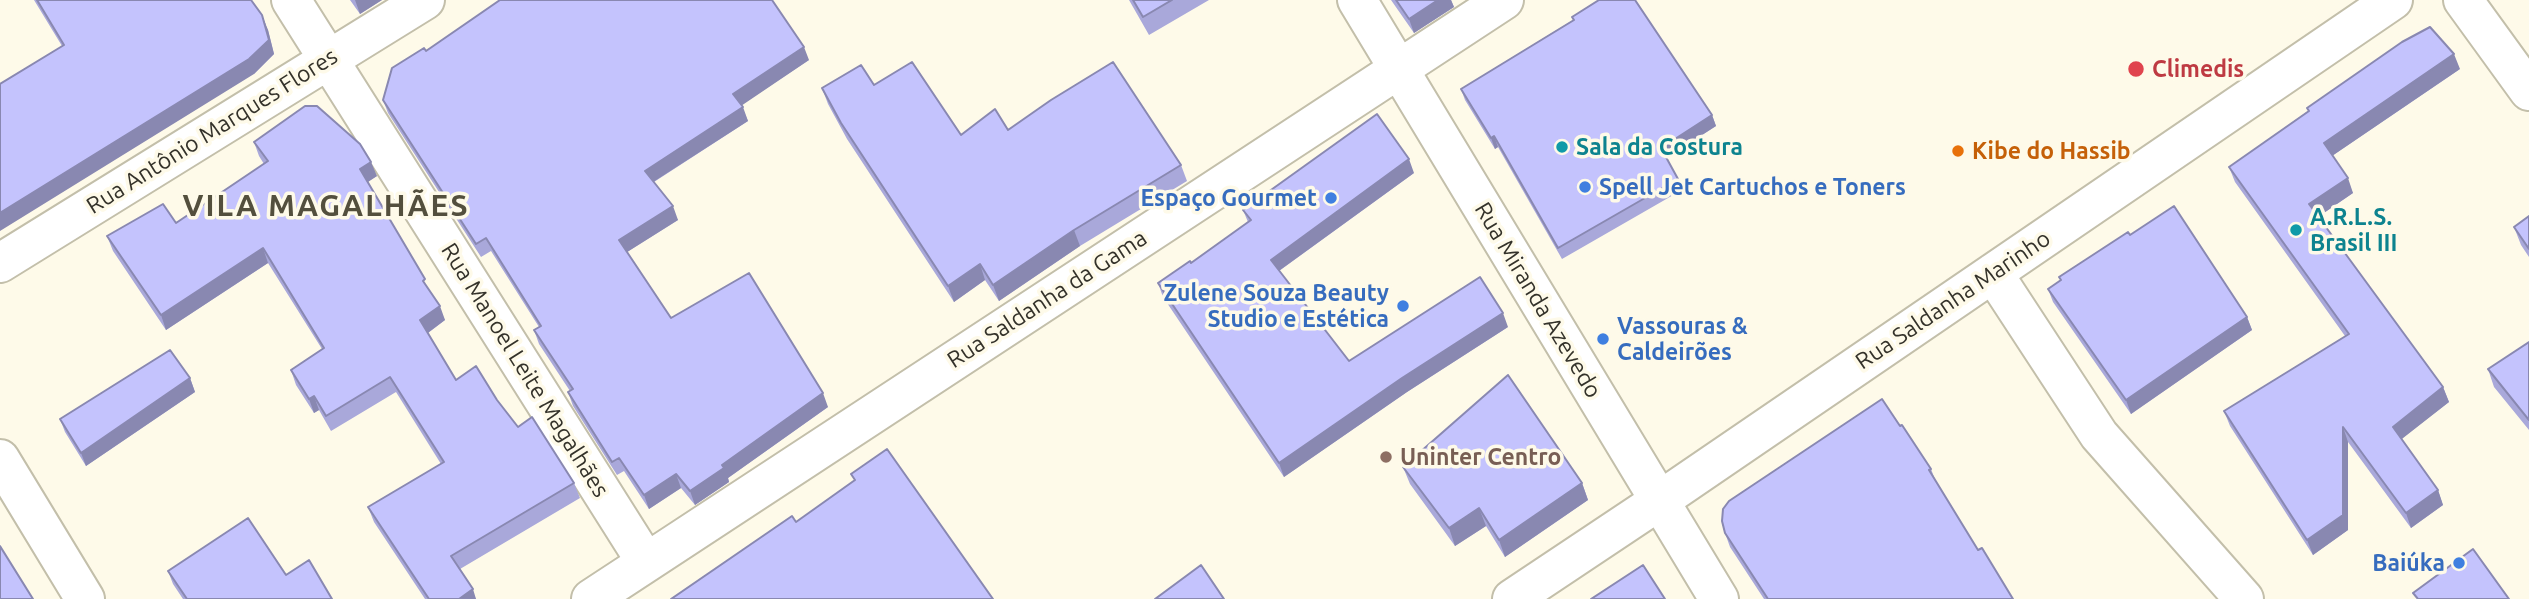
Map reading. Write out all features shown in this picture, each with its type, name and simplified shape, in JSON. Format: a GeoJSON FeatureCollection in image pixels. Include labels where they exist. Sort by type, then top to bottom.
{"type":"FeatureCollection","features":[{"type":"Feature","properties":{"kind":"street","name":"Rua Manoel Leite Magalhães"},"geometry":{"type":"LineString","coordinates":[[291,0],[646,562]]}},
{"type":"Feature","properties":{"kind":"street","name":"Rua Antônio Marques Flores"},"geometry":{"type":"LineString","coordinates":[[0,263],[425,0]]}},
{"type":"Feature","properties":{"kind":"street","name":"Rua Miranda Azevedo"},"geometry":{"type":"LineString","coordinates":[[1357,0],[1719,599]]}},
{"type":"Feature","properties":{"kind":"street","name":"Rua Saldanha da Gama"},"geometry":{"type":"LineString","coordinates":[[591,599],[1504,0]]}},
{"type":"Feature","properties":{"kind":"street","name":"Rua Saldanha Marinho"},"geometry":{"type":"LineString","coordinates":[[1512,599],[2393,0]]}},
{"type":"Feature","properties":{"kind":"street"},"geometry":{"type":"LineString","coordinates":[[2463,0],[2529,91]]}},
{"type":"Feature","properties":{"kind":"street"},"geometry":{"type":"LineString","coordinates":[[1993,273],[2099,435],[2244,599]]}},
{"type":"Feature","properties":{"kind":"street"},"geometry":{"type":"LineString","coordinates":[[0,459],[85,599]]}},
{"type":"Feature","properties":{"kind":"building"},"geometry":{"type":"Polygon","coordinates":[[[37,0],[251,0],[262,15],[269,40],[249,59],[0,213],[0,84],[64,45],[37,0]]]}},
{"type":"Feature","properties":{"kind":"building"},"geometry":{"type":"Polygon","coordinates":[[[500,0],[772,0],[804,47],[733,94],[743,107],[645,171],[673,206],[619,240],[671,318],[749,273],[823,393],[690,491],[676,474],[644,495],[619,458],[612,462],[568,392],[573,389],[534,330],[541,326],[486,238],[476,244],[383,100],[392,68],[424,48],[426,51],[500,0]]]}},
{"type":"Feature","properties":{"kind":"building"},"geometry":{"type":"Polygon","coordinates":[[[1133,0],[1172,0],[1143,17],[1133,0]]]}},
{"type":"Feature","properties":{"kind":"building"},"geometry":{"type":"Polygon","coordinates":[[[1396,0],[1438,0],[1409,19],[1396,0]]]}},
{"type":"Feature","properties":{"kind":"building"},"geometry":{"type":"Polygon","coordinates":[[[1599,0],[1635,0],[1712,115],[1661,148],[1678,179],[1558,248],[1494,136],[1491,138],[1461,89],[1574,20],[1572,17],[1599,0]]]}},
{"type":"Feature","properties":{"kind":"building"},"geometry":{"type":"Polygon","coordinates":[[[2430,27],[2454,54],[2324,143],[2348,178],[2309,204],[2443,387],[2393,427],[2438,490],[2406,513],[2343,427],[2343,515],[2307,540],[2224,411],[2349,334],[2229,167],[2309,111],[2307,108],[2402,42],[2430,27]]]}},
{"type":"Feature","properties":{"kind":"building"},"geometry":{"type":"Polygon","coordinates":[[[912,62],[961,135],[995,109],[1008,130],[1113,62],[1181,165],[1074,230],[993,285],[980,264],[948,286],[841,123],[822,88],[861,65],[874,85],[912,62]]]}},
{"type":"Feature","properties":{"kind":"building"},"geometry":{"type":"Polygon","coordinates":[[[305,106],[317,106],[360,144],[371,162],[360,169],[440,306],[420,320],[456,380],[476,366],[518,427],[532,417],[574,483],[451,556],[473,589],[459,599],[429,599],[368,507],[444,462],[390,377],[326,416],[314,396],[309,399],[291,370],[324,348],[263,248],[161,315],[107,236],[163,204],[176,223],[268,161],[254,142],[305,106]]]}},
{"type":"Feature","properties":{"kind":"building"},"geometry":{"type":"Polygon","coordinates":[[[1377,114],[1409,159],[1271,260],[1349,361],[1480,277],[1503,313],[1402,378],[1279,463],[1158,283],[1251,220],[1243,210],[1377,114]]]}},
{"type":"Feature","properties":{"kind":"building"},"geometry":{"type":"Polygon","coordinates":[[[2174,206],[2247,317],[2126,400],[2048,289],[2061,280],[2059,277],[2174,206]]]}},
{"type":"Feature","properties":{"kind":"building"},"geometry":{"type":"Polygon","coordinates":[[[2529,216],[2529,249],[2514,227],[2529,216]]]}},
{"type":"Feature","properties":{"kind":"building"},"geometry":{"type":"Polygon","coordinates":[[[2529,342],[2529,420],[2488,369],[2529,342]]]}},
{"type":"Feature","properties":{"kind":"building"},"geometry":{"type":"Polygon","coordinates":[[[170,350],[190,378],[81,453],[60,419],[170,350]]]}},
{"type":"Feature","properties":{"kind":"building"},"geometry":{"type":"Polygon","coordinates":[[[1508,375],[1582,483],[1499,540],[1479,508],[1449,528],[1403,467],[1508,375]]]}},
{"type":"Feature","properties":{"kind":"building"},"geometry":{"type":"Polygon","coordinates":[[[1882,399],[1931,469],[1929,470],[1978,550],[1982,548],[2013,599],[1768,599],[1725,533],[1723,509],[1729,501],[1882,399]]]}},
{"type":"Feature","properties":{"kind":"building"},"geometry":{"type":"Polygon","coordinates":[[[887,449],[993,599],[671,599],[792,516],[796,522],[855,480],[851,474],[887,449]]]}},
{"type":"Feature","properties":{"kind":"building"},"geometry":{"type":"Polygon","coordinates":[[[248,518],[286,575],[309,560],[332,599],[187,599],[168,571],[248,518]]]}},
{"type":"Feature","properties":{"kind":"building"},"geometry":{"type":"Polygon","coordinates":[[[0,546],[33,599],[0,599],[0,546]]]}},
{"type":"Feature","properties":{"kind":"building"},"geometry":{"type":"Polygon","coordinates":[[[2473,549],[2509,599],[2418,599],[2413,593],[2473,549]]]}},
{"type":"Feature","properties":{"kind":"building"},"geometry":{"type":"Polygon","coordinates":[[[1201,565],[1224,599],[1155,599],[1201,565]]]}},
{"type":"Feature","properties":{"kind":"building"},"geometry":{"type":"Polygon","coordinates":[[[1643,565],[1665,599],[1591,599],[1643,565]]]}},
{"type":"Feature","properties":{"kind":"place","name":"Climedis"},"geometry":{"type":"Point","coordinates":[2136,69]}},
{"type":"Feature","properties":{"kind":"place","name":"Sala da Costura"},"geometry":{"type":"Point","coordinates":[1562,147]}},
{"type":"Feature","properties":{"kind":"place","name":"Kibe do Hassib"},"geometry":{"type":"Point","coordinates":[1958,151]}},
{"type":"Feature","properties":{"kind":"place","name":"Spell Jet Cartuchos e Toners"},"geometry":{"type":"Point","coordinates":[1585,187]}},
{"type":"Feature","properties":{"kind":"place","name":"Espaço Gourmet"},"geometry":{"type":"Point","coordinates":[1331,198]}},
{"type":"Feature","properties":{"kind":"place","name":"A.R.L.S. Brasil III"},"geometry":{"type":"Point","coordinates":[2296,230]}},
{"type":"Feature","properties":{"kind":"place","name":"Zulene Souza Beauty Studio e Estética"},"geometry":{"type":"Point","coordinates":[1403,306]}},
{"type":"Feature","properties":{"kind":"place","name":"Vassouras & Caldeirões"},"geometry":{"type":"Point","coordinates":[1603,339]}},
{"type":"Feature","properties":{"kind":"place","name":"Uninter Centro"},"geometry":{"type":"Point","coordinates":[1386,457]}},
{"type":"Feature","properties":{"kind":"place","name":"Baiúka"},"geometry":{"type":"Point","coordinates":[2459,563]}},
{"type":"Feature","properties":{"kind":"district","name":"VILA MAGALHÃES"},"geometry":{"type":"Point","coordinates":[326,206]}}]}
